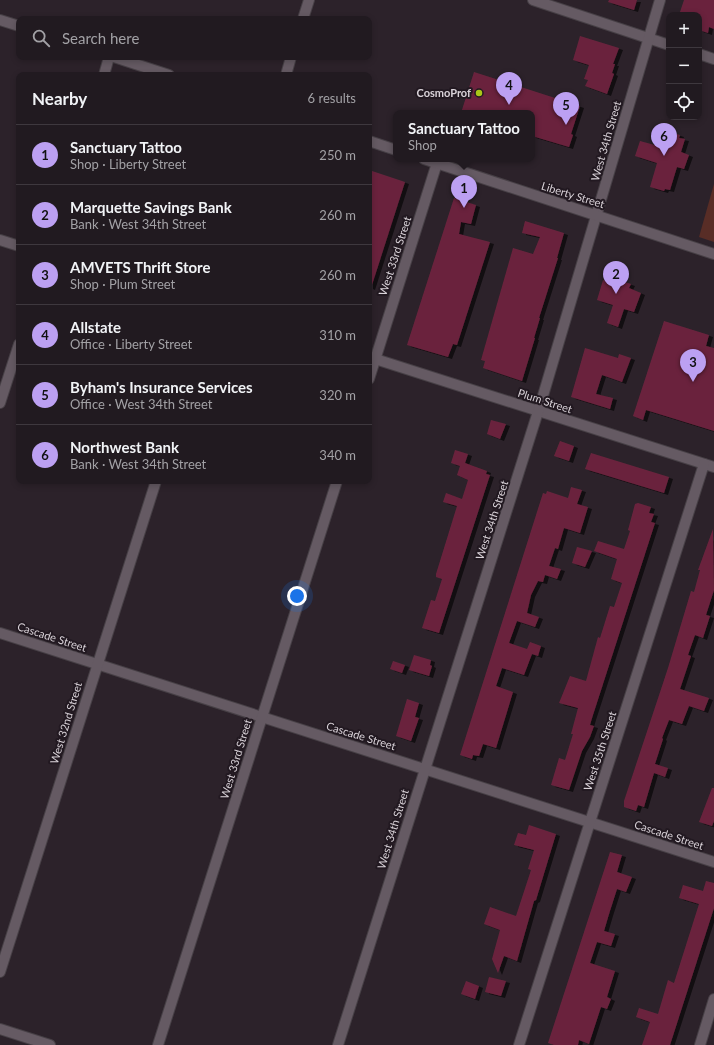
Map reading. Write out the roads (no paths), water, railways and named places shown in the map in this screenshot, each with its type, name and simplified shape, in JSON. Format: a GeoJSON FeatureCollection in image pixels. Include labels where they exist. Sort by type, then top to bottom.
{"type":"FeatureCollection","features":[{"type":"Feature","properties":{"kind":"street"},"geometry":{"type":"LineString","coordinates":[[304,16],[309,0]]}},
{"type":"Feature","properties":{"kind":"street"},"geometry":{"type":"LineString","coordinates":[[533,0],[666,44]]}},
{"type":"Feature","properties":{"kind":"street","name":"West 34th Street"},"geometry":{"type":"LineString","coordinates":[[338,1045],[539,411],[660,0]]}},
{"type":"Feature","properties":{"kind":"street"},"geometry":{"type":"LineString","coordinates":[[0,20],[16,25]]}},
{"type":"Feature","properties":{"kind":"street"},"geometry":{"type":"LineString","coordinates":[[702,55],[714,59]]}},
{"type":"Feature","properties":{"kind":"street"},"geometry":{"type":"LineString","coordinates":[[105,72],[108,60]]}},
{"type":"Feature","properties":{"kind":"street"},"geometry":{"type":"LineString","coordinates":[[123,60],[160,72]]}},
{"type":"Feature","properties":{"kind":"street"},"geometry":{"type":"LineString","coordinates":[[287,72],[290,60]]}},
{"type":"Feature","properties":{"kind":"street"},"geometry":{"type":"LineString","coordinates":[[372,142],[393,149]]}},
{"type":"Feature","properties":{"kind":"street","name":"Liberty Street"},"geometry":{"type":"LineString","coordinates":[[434,162],[714,254]]}},
{"type":"Feature","properties":{"kind":"street","name":"West 33rd Street"},"geometry":{"type":"LineString","coordinates":[[372,358],[437,163]]}},
{"type":"Feature","properties":{"kind":"street"},"geometry":{"type":"LineString","coordinates":[[0,240],[16,245]]}},
{"type":"Feature","properties":{"kind":"street"},"geometry":{"type":"LineString","coordinates":[[0,403],[16,353]]}},
{"type":"Feature","properties":{"kind":"street","name":"Plum Street"},"geometry":{"type":"LineString","coordinates":[[372,358],[709,465]]}},
{"type":"Feature","properties":{"kind":"street","name":"West 35th Street"},"geometry":{"type":"LineString","coordinates":[[519,1045],[590,823],[709,465]]}},
{"type":"Feature","properties":{"kind":"street","name":"West 32nd Street"},"geometry":{"type":"LineString","coordinates":[[0,972],[155,484]]}},
{"type":"Feature","properties":{"kind":"street","name":"West 33rd Street"},"geometry":{"type":"LineString","coordinates":[[158,1045],[336,484]]}},
{"type":"Feature","properties":{"kind":"street","name":"Cascade Street"},"geometry":{"type":"LineString","coordinates":[[0,633],[425,768],[590,823],[714,862]]}},
{"type":"Feature","properties":{"kind":"street"},"geometry":{"type":"LineString","coordinates":[[700,1045],[714,999]]}},
{"type":"Feature","properties":{"kind":"street"},"geometry":{"type":"LineString","coordinates":[[0,1029],[50,1045]]}},
{"type":"Feature","properties":{"kind":"place","name":"CosmoProf"},"geometry":{"type":"Point","coordinates":[479,93]}},
{"type":"Feature","properties":{"kind":"place","name":"Allstate"},"geometry":{"type":"Point","coordinates":[509,105]}},
{"type":"Feature","properties":{"kind":"place","name":"Byham's Insurance Services"},"geometry":{"type":"Point","coordinates":[566,125]}},
{"type":"Feature","properties":{"kind":"place","name":"Northwest Bank"},"geometry":{"type":"Point","coordinates":[664,156]}},
{"type":"Feature","properties":{"kind":"place","name":"Sanctuary Tattoo"},"geometry":{"type":"Point","coordinates":[464,208]}},
{"type":"Feature","properties":{"kind":"place","name":"Marquette Savings Bank"},"geometry":{"type":"Point","coordinates":[616,294]}},
{"type":"Feature","properties":{"kind":"place","name":"AMVETS Thrift Store"},"geometry":{"type":"Point","coordinates":[693,382]}}]}
